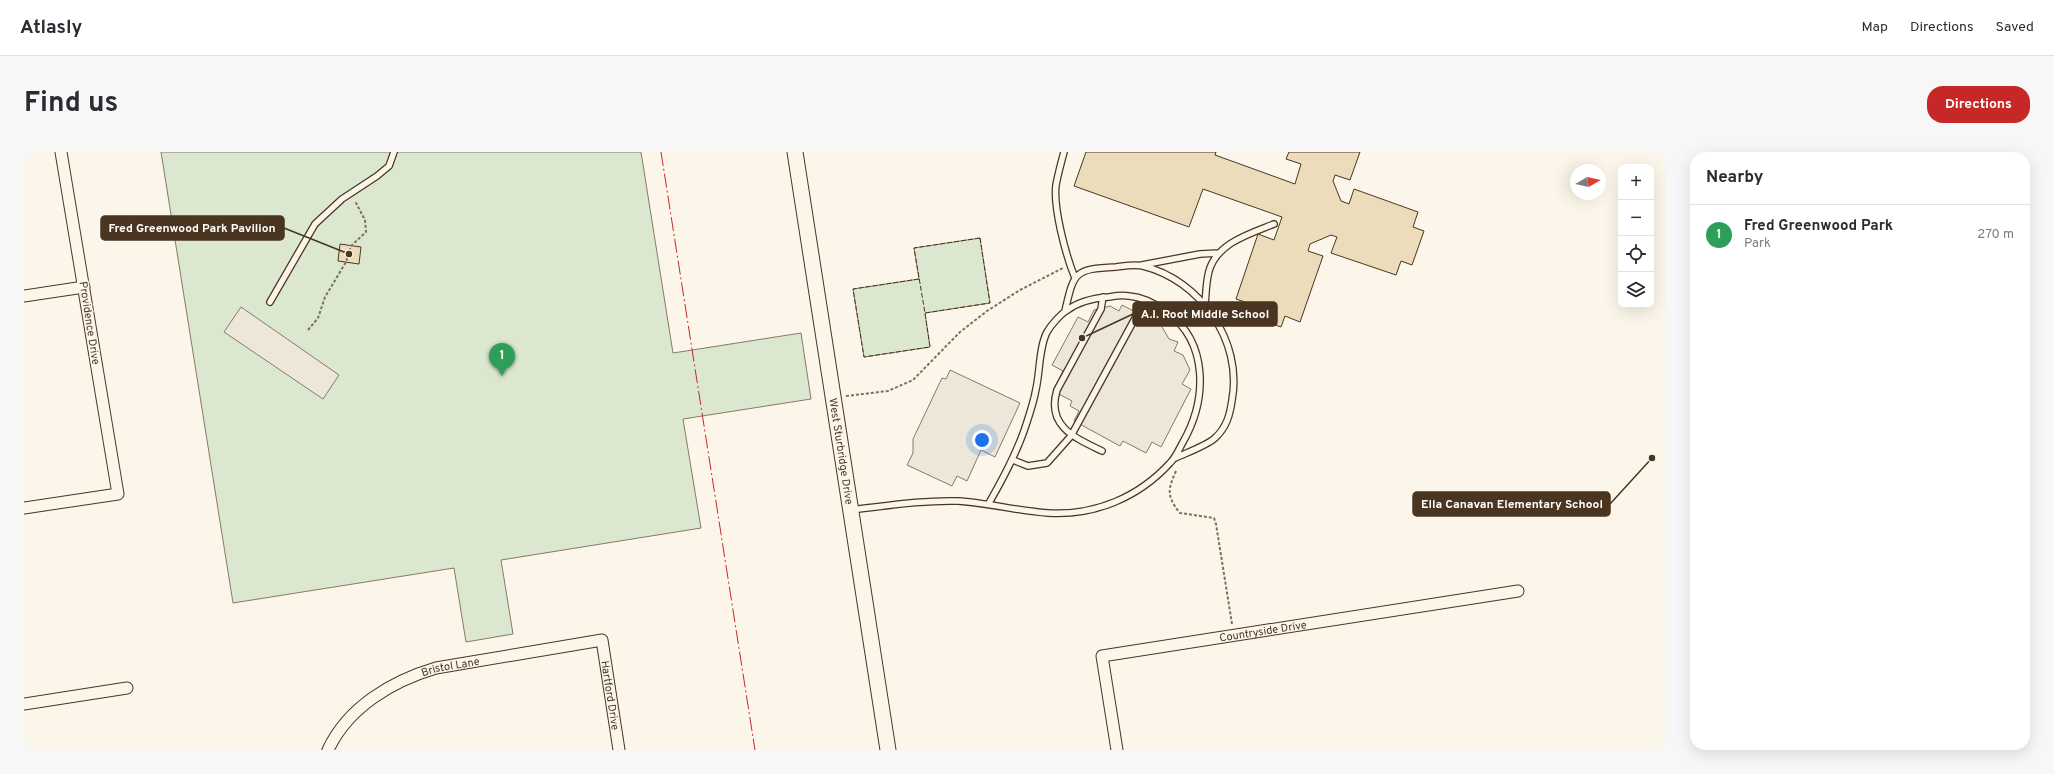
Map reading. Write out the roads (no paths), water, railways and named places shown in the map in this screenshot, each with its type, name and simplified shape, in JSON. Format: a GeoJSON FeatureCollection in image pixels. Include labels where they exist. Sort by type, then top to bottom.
{"type":"FeatureCollection","features":[{"type":"Feature","properties":{"kind":"street","name":"Providence Drive"},"geometry":{"type":"LineString","coordinates":[[24,508],[118,494],[61,152]]}},
{"type":"Feature","properties":{"kind":"street","name":"West Sturbridge Drive"},"geometry":{"type":"LineString","coordinates":[[795,152],[888,750]]}},
{"type":"Feature","properties":{"kind":"street"},"geometry":{"type":"LineString","coordinates":[[24,296],[84,287]]}},
{"type":"Feature","properties":{"kind":"street","name":"Countryside Drive"},"geometry":{"type":"LineString","coordinates":[[1117,750],[1102,656],[1518,591]]}},
{"type":"Feature","properties":{"kind":"street","name":"Bristol Lane"},"geometry":{"type":"LineString","coordinates":[[328,750],[342,728],[357,711],[381,692],[414,674],[436,668],[602,640]]}},
{"type":"Feature","properties":{"kind":"street","name":"Hartford Drive"},"geometry":{"type":"LineString","coordinates":[[602,640],[619,750]]}},
{"type":"Feature","properties":{"kind":"street"},"geometry":{"type":"LineString","coordinates":[[24,704],[127,688]]}},
{"type":"Feature","properties":{"kind":"lane"},"geometry":{"type":"LineString","coordinates":[[270,302],[315,224],[327,211],[389,166],[394,152]]}},
{"type":"Feature","properties":{"kind":"lane"},"geometry":{"type":"LineString","coordinates":[[1064,152],[1056,186],[1058,216],[1069,264],[1075,278]]}},
{"type":"Feature","properties":{"kind":"lane"},"geometry":{"type":"LineString","coordinates":[[1205,305],[1209,271],[1219,253],[1236,240],[1274,224]]}},
{"type":"Feature","properties":{"kind":"lane"},"geometry":{"type":"LineString","coordinates":[[1065,312],[1072,282],[1080,273],[1094,268],[1142,265],[1200,254],[1219,253]]}},
{"type":"Feature","properties":{"kind":"lane"},"geometry":{"type":"LineString","coordinates":[[1142,265],[1170,276],[1205,305],[1219,324],[1232,357],[1234,390],[1228,421],[1215,438],[1176,458]]}},
{"type":"Feature","properties":{"kind":"lane"},"geometry":{"type":"LineString","coordinates":[[851,510],[920,502],[955,501],[989,503],[1049,513],[1085,512],[1105,506],[1134,493],[1156,478],[1176,458],[1193,425],[1200,398],[1202,374],[1191,338],[1174,317],[1155,303],[1129,295],[1103,297],[1080,302],[1065,312],[1047,332],[1036,389],[1013,460],[989,503]]}},
{"type":"Feature","properties":{"kind":"lane"},"geometry":{"type":"LineString","coordinates":[[1102,451],[1071,436],[1057,417],[1053,403],[1057,390],[1101,309],[1103,297]]}},
{"type":"Feature","properties":{"kind":"lane"},"geometry":{"type":"LineString","coordinates":[[1013,460],[1028,466],[1047,463],[1071,436],[1145,300]]}},
{"type":"Feature","properties":{"kind":"place","name":"Fred Greenwood Park Pavilion"},"geometry":{"type":"Point","coordinates":[349,254]}},
{"type":"Feature","properties":{"kind":"place","name":"A.I. Root Middle School"},"geometry":{"type":"Point","coordinates":[1082,338]}},
{"type":"Feature","properties":{"kind":"place","name":"Fred Greenwood Park"},"geometry":{"type":"Point","coordinates":[502,376]}},
{"type":"Feature","properties":{"kind":"place","name":"Ella Canavan Elementary School"},"geometry":{"type":"Point","coordinates":[1652,458]}}]}
